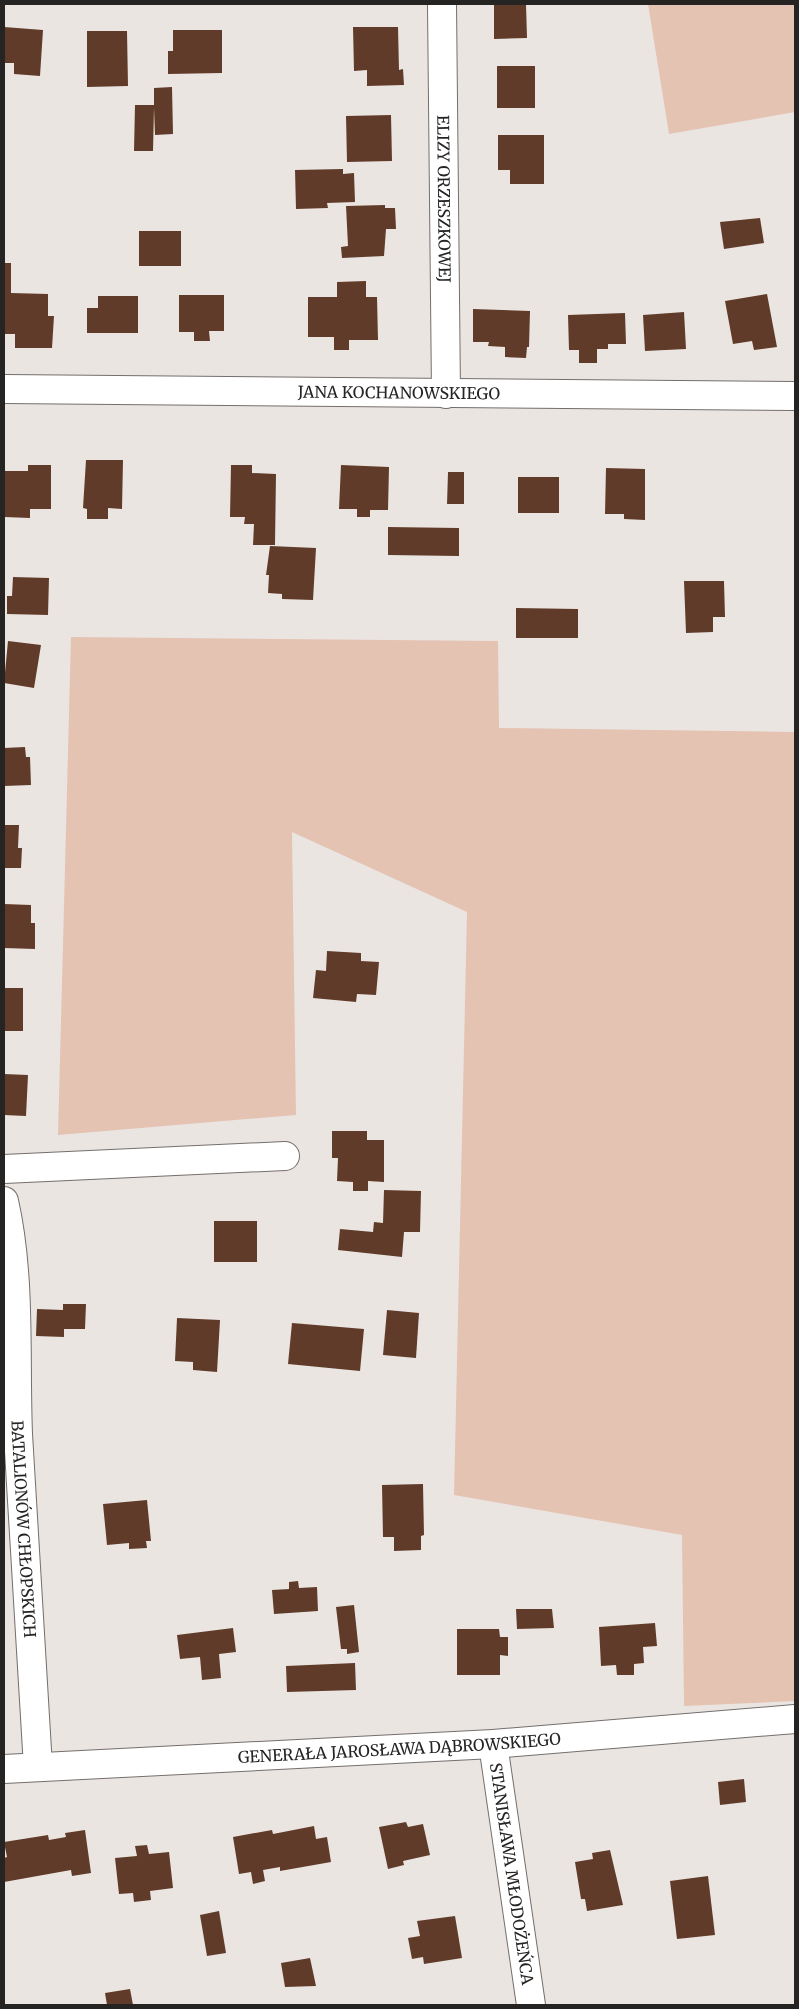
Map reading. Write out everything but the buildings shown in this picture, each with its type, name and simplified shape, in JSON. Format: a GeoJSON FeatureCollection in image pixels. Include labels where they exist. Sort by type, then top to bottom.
{"type":"FeatureCollection","features":[{"type":"Feature","properties":{"kind":"street","name":"ELIZY ORZESZKOWEJ"},"geometry":{"type":"LineString","coordinates":[[442,4],[446,394]]}},
{"type":"Feature","properties":{"kind":"street","name":"JANA KOCHANOWSKIEGO"},"geometry":{"type":"LineString","coordinates":[[4,389],[795,396]]}},
{"type":"Feature","properties":{"kind":"street"},"geometry":{"type":"LineString","coordinates":[[4,1169],[285,1156]]}},
{"type":"Feature","properties":{"kind":"street","name":"BATALIONÓW CHŁOPSKICH"},"geometry":{"type":"LineString","coordinates":[[4,1201],[10,1228],[14,1279],[11,1432],[38,1767]]}},
{"type":"Feature","properties":{"kind":"street","name":"GENERAŁA JAROSŁAWA DĄBROWSKIEGO"},"geometry":{"type":"LineString","coordinates":[[4,1769],[493,1744],[795,1719]]}},
{"type":"Feature","properties":{"kind":"street","name":"STANISŁAWA MŁODOŻEŃCA"},"geometry":{"type":"LineString","coordinates":[[493,1744],[531,2005]]}},
{"type":"Feature","properties":{"kind":"shaded area"},"geometry":{"type":"Polygon","coordinates":[[[648,4],[795,4],[795,112],[669,134],[648,4]]]}},
{"type":"Feature","properties":{"kind":"shaded area"},"geometry":{"type":"Polygon","coordinates":[[[71,637],[498,641],[499,728],[795,732],[795,1701],[684,1706],[682,1535],[454,1495],[467,912],[292,832],[296,1115],[58,1135],[71,637]]]}}]}
